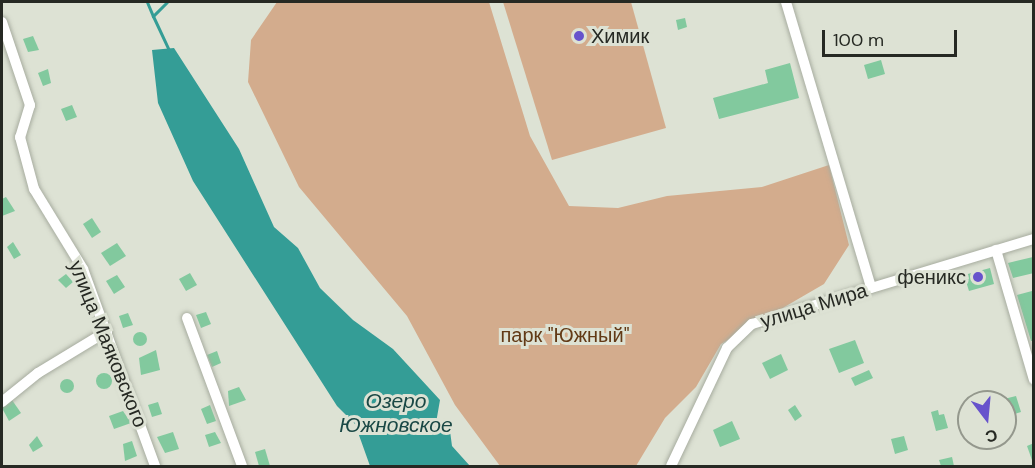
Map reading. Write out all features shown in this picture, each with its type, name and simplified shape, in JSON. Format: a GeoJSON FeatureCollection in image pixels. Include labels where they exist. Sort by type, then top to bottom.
{"type":"FeatureCollection","features":[{"type":"Feature","properties":{"kind":"street"},"geometry":{"type":"LineString","coordinates":[[786,2],[871,288]]}},
{"type":"Feature","properties":{"kind":"street","name":"улица Маяковского"},"geometry":{"type":"LineString","coordinates":[[2,22],[30,105],[20,137],[34,189],[83,269],[155,466]]}},
{"type":"Feature","properties":{"kind":"street","name":"улица Мира"},"geometry":{"type":"LineString","coordinates":[[671,466],[727,348],[752,324],[1034,239]]}},
{"type":"Feature","properties":{"kind":"street"},"geometry":{"type":"LineString","coordinates":[[996,250],[1034,380]]}},
{"type":"Feature","properties":{"kind":"street"},"geometry":{"type":"LineString","coordinates":[[187,318],[242,466]]}},
{"type":"Feature","properties":{"kind":"street"},"geometry":{"type":"LineString","coordinates":[[2,402],[38,373],[106,331]]}},
{"type":"Feature","properties":{"kind":"green space","name":"парк \"Южный\""},"geometry":{"type":"Polygon","coordinates":[[[277,2],[489,2],[530,136],[569,206],[618,208],[667,196],[762,187],[829,165],[849,245],[824,284],[721,344],[696,387],[665,418],[636,466],[500,466],[455,405],[407,316],[299,187],[248,82],[251,40],[277,2]]]}},
{"type":"Feature","properties":{"kind":"green space"},"geometry":{"type":"Polygon","coordinates":[[[503,2],[631,2],[666,128],[552,160],[503,2]]]}},
{"type":"Feature","properties":{"kind":"water","name":"Озеро Южновское"},"geometry":{"type":"Polygon","coordinates":[[[174,48],[239,149],[274,227],[298,248],[320,288],[353,320],[393,349],[440,400],[436,423],[450,431],[452,446],[470,466],[370,466],[355,424],[337,406],[193,181],[158,103],[152,50],[174,48]]]}},
{"type":"Feature","properties":{"kind":"building"},"geometry":{"type":"Polygon","coordinates":[[[685,18],[687,27],[678,30],[676,20],[685,18]]]}},
{"type":"Feature","properties":{"kind":"building"},"geometry":{"type":"Polygon","coordinates":[[[33,36],[39,50],[28,52],[23,39],[33,36]]]}},
{"type":"Feature","properties":{"kind":"building"},"geometry":{"type":"Polygon","coordinates":[[[881,60],[885,74],[868,79],[864,65],[881,60]]]}},
{"type":"Feature","properties":{"kind":"building"},"geometry":{"type":"Polygon","coordinates":[[[790,63],[799,98],[719,119],[713,98],[768,83],[765,70],[790,63]]]}},
{"type":"Feature","properties":{"kind":"building"},"geometry":{"type":"Polygon","coordinates":[[[48,69],[51,83],[43,86],[38,73],[48,69]]]}},
{"type":"Feature","properties":{"kind":"building"},"geometry":{"type":"Polygon","coordinates":[[[72,105],[77,117],[66,121],[61,109],[72,105]]]}},
{"type":"Feature","properties":{"kind":"building"},"geometry":{"type":"Polygon","coordinates":[[[6,197],[15,211],[2,216],[2,199],[6,197]]]}},
{"type":"Feature","properties":{"kind":"building"},"geometry":{"type":"Polygon","coordinates":[[[92,218],[101,232],[92,238],[83,224],[92,218]]]}},
{"type":"Feature","properties":{"kind":"building"},"geometry":{"type":"Polygon","coordinates":[[[13,242],[21,255],[14,259],[7,247],[13,242]]]}},
{"type":"Feature","properties":{"kind":"building"},"geometry":{"type":"Polygon","coordinates":[[[117,243],[126,256],[110,266],[101,253],[117,243]]]}},
{"type":"Feature","properties":{"kind":"building"},"geometry":{"type":"Polygon","coordinates":[[[1033,257],[1034,273],[1013,278],[1008,263],[1033,257]]]}},
{"type":"Feature","properties":{"kind":"building"},"geometry":{"type":"Polygon","coordinates":[[[990,268],[994,284],[969,291],[964,275],[990,268]]]}},
{"type":"Feature","properties":{"kind":"building"},"geometry":{"type":"Polygon","coordinates":[[[190,273],[197,285],[186,291],[179,279],[190,273]]]}},
{"type":"Feature","properties":{"kind":"building"},"geometry":{"type":"Polygon","coordinates":[[[66,274],[73,282],[66,288],[58,280],[66,274]]]}},
{"type":"Feature","properties":{"kind":"building"},"geometry":{"type":"Polygon","coordinates":[[[117,275],[125,287],[114,294],[106,281],[117,275]]]}},
{"type":"Feature","properties":{"kind":"building"},"geometry":{"type":"Polygon","coordinates":[[[1032,291],[1034,341],[1031,341],[1017,295],[1032,291]]]}},
{"type":"Feature","properties":{"kind":"building"},"geometry":{"type":"Polygon","coordinates":[[[206,312],[211,324],[201,328],[196,315],[206,312]]]}},
{"type":"Feature","properties":{"kind":"building"},"geometry":{"type":"Polygon","coordinates":[[[128,313],[133,325],[123,328],[119,316],[128,313]]]}},
{"type":"Feature","properties":{"kind":"building"},"geometry":{"type":"Polygon","coordinates":[[[137,332],[143,332],[147,339],[143,346],[137,346],[133,342],[133,336],[137,332]]]}},
{"type":"Feature","properties":{"kind":"building"},"geometry":{"type":"Polygon","coordinates":[[[855,340],[864,363],[839,373],[829,349],[855,340]]]}},
{"type":"Feature","properties":{"kind":"building"},"geometry":{"type":"Polygon","coordinates":[[[156,350],[160,370],[141,375],[139,358],[156,350]]]}},
{"type":"Feature","properties":{"kind":"building"},"geometry":{"type":"Polygon","coordinates":[[[217,351],[221,363],[212,367],[207,355],[217,351]]]}},
{"type":"Feature","properties":{"kind":"building"},"geometry":{"type":"Polygon","coordinates":[[[781,354],[788,370],[770,379],[762,363],[781,354]]]}},
{"type":"Feature","properties":{"kind":"building"},"geometry":{"type":"Polygon","coordinates":[[[869,370],[873,378],[855,386],[851,378],[869,370]]]}},
{"type":"Feature","properties":{"kind":"building"},"geometry":{"type":"Polygon","coordinates":[[[101,373],[107,373],[112,381],[110,387],[101,389],[96,384],[96,378],[101,373]]]}},
{"type":"Feature","properties":{"kind":"building"},"geometry":{"type":"Polygon","coordinates":[[[64,379],[70,379],[74,386],[70,393],[64,393],[60,389],[60,383],[64,379]]]}},
{"type":"Feature","properties":{"kind":"building"},"geometry":{"type":"Polygon","coordinates":[[[239,387],[246,400],[229,406],[228,391],[239,387]]]}},
{"type":"Feature","properties":{"kind":"building"},"geometry":{"type":"Polygon","coordinates":[[[1017,399],[1021,412],[1017,413],[1017,399]]]}},
{"type":"Feature","properties":{"kind":"building"},"geometry":{"type":"Polygon","coordinates":[[[12,400],[21,413],[9,421],[2,408],[12,400]]]}},
{"type":"Feature","properties":{"kind":"building"},"geometry":{"type":"Polygon","coordinates":[[[158,402],[162,414],[152,417],[148,405],[158,402]]]}},
{"type":"Feature","properties":{"kind":"building"},"geometry":{"type":"Polygon","coordinates":[[[210,405],[216,421],[207,424],[201,409],[210,405]]]}},
{"type":"Feature","properties":{"kind":"building"},"geometry":{"type":"Polygon","coordinates":[[[795,405],[802,416],[795,421],[788,410],[795,405]]]}},
{"type":"Feature","properties":{"kind":"building"},"geometry":{"type":"Polygon","coordinates":[[[938,410],[939,415],[944,414],[948,428],[936,431],[931,412],[938,410]]]}},
{"type":"Feature","properties":{"kind":"building"},"geometry":{"type":"Polygon","coordinates":[[[123,411],[131,423],[114,429],[109,416],[123,411]]]}},
{"type":"Feature","properties":{"kind":"building"},"geometry":{"type":"Polygon","coordinates":[[[732,421],[740,439],[720,447],[713,430],[732,421]]]}},
{"type":"Feature","properties":{"kind":"building"},"geometry":{"type":"Polygon","coordinates":[[[173,432],[179,449],[165,453],[157,437],[173,432]]]}},
{"type":"Feature","properties":{"kind":"building"},"geometry":{"type":"Polygon","coordinates":[[[215,432],[221,443],[209,447],[205,435],[215,432]]]}},
{"type":"Feature","properties":{"kind":"building"},"geometry":{"type":"Polygon","coordinates":[[[37,436],[43,446],[33,452],[29,445],[37,436]]]}},
{"type":"Feature","properties":{"kind":"building"},"geometry":{"type":"Polygon","coordinates":[[[904,436],[908,450],[895,454],[891,439],[904,436]]]}},
{"type":"Feature","properties":{"kind":"building"},"geometry":{"type":"Polygon","coordinates":[[[132,441],[137,456],[125,461],[123,444],[132,441]]]}},
{"type":"Feature","properties":{"kind":"building"},"geometry":{"type":"Polygon","coordinates":[[[1034,443],[1034,463],[1033,463],[1027,446],[1034,443]]]}},
{"type":"Feature","properties":{"kind":"building"},"geometry":{"type":"Polygon","coordinates":[[[265,449],[270,466],[259,466],[255,452],[265,449]]]}},
{"type":"Feature","properties":{"kind":"building"},"geometry":{"type":"Polygon","coordinates":[[[952,457],[954,466],[941,466],[939,460],[952,457]]]}},
{"type":"Feature","properties":{"kind":"waterway"},"geometry":{"type":"LineString","coordinates":[[147,2],[153,16]]}},
{"type":"Feature","properties":{"kind":"waterway"},"geometry":{"type":"LineString","coordinates":[[167,2],[153,16],[169,50]]}},
{"type":"Feature","properties":{"kind":"place","name":"Химик"},"geometry":{"type":"Point","coordinates":[579,36]}},
{"type":"Feature","properties":{"kind":"place","name":"феникс"},"geometry":{"type":"Point","coordinates":[978,277]}}]}
